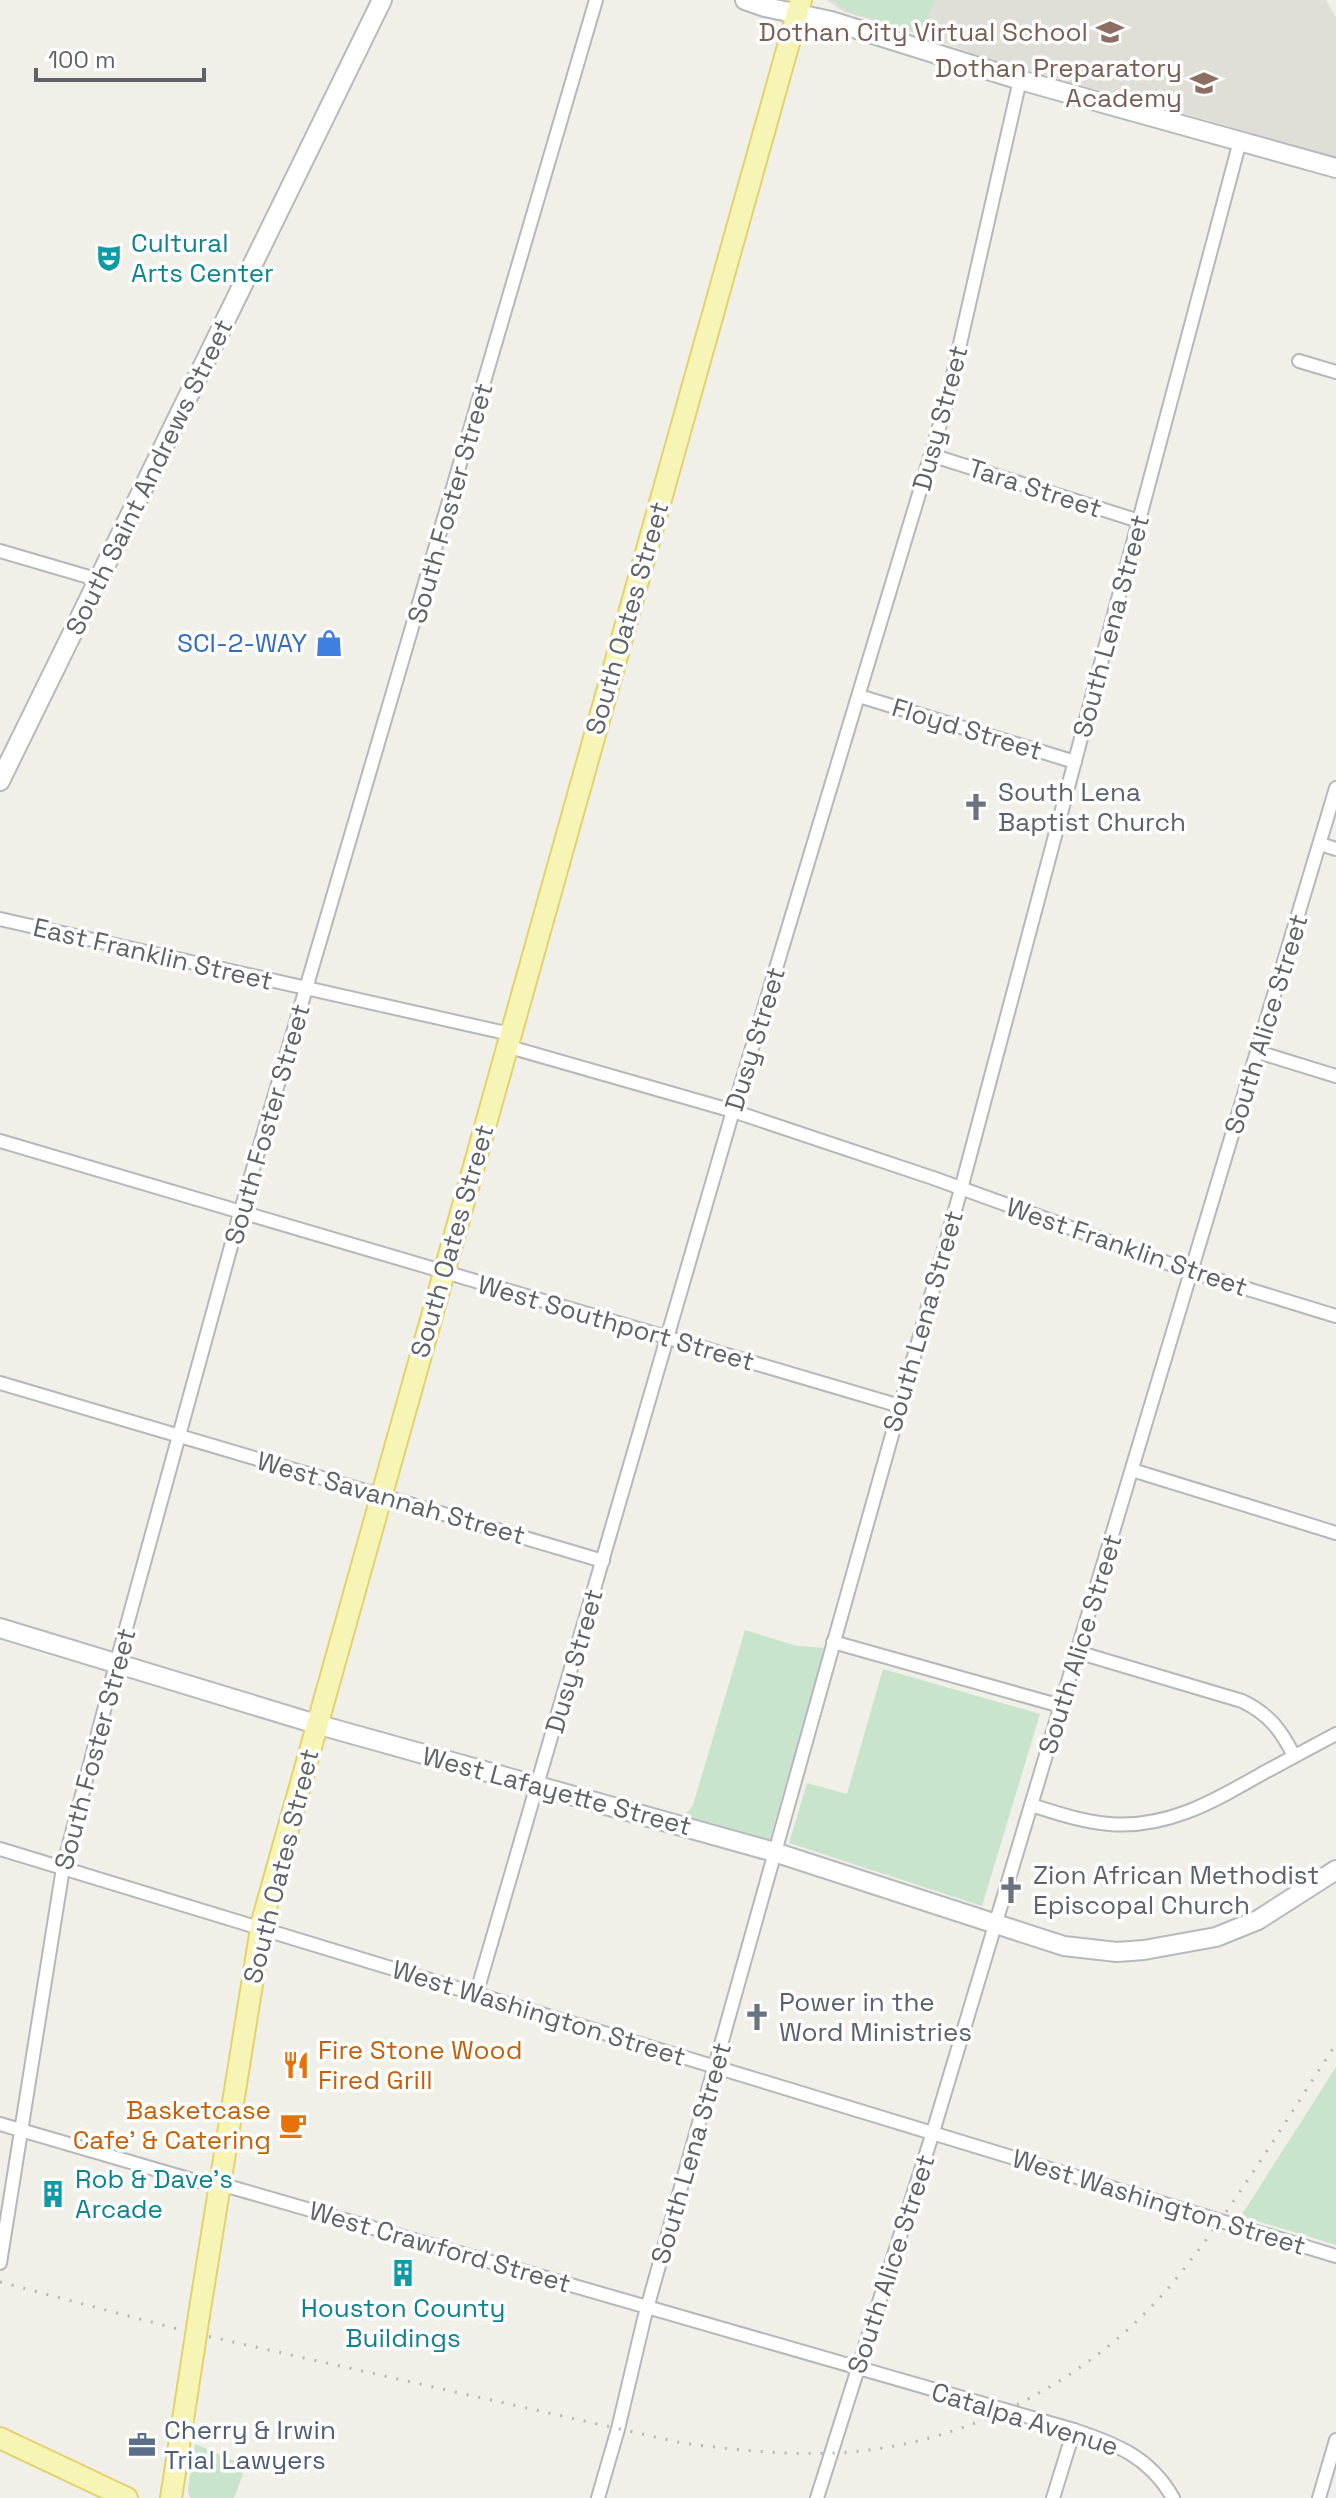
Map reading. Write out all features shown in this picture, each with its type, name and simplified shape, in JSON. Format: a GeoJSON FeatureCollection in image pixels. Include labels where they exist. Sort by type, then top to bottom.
{"type":"FeatureCollection","features":[{"type":"Feature","properties":{"kind":"main road","name":"South Oates Street"},"geometry":{"type":"LineString","coordinates":[[171,2498],[260,1930],[800,6]]}},
{"type":"Feature","properties":{"kind":"main road"},"geometry":{"type":"LineString","coordinates":[[0,2438],[127,2498]]}},
{"type":"Feature","properties":{"kind":"street","name":"South Saint Andrews Street"},"geometry":{"type":"LineString","coordinates":[[0,781],[382,0]]}},
{"type":"Feature","properties":{"kind":"street","name":"South Foster Street"},"geometry":{"type":"LineString","coordinates":[[0,2263],[63,1868],[116,1663],[241,1210],[596,0]]}},
{"type":"Feature","properties":{"kind":"street"},"geometry":{"type":"LineString","coordinates":[[745,0],[765,7],[800,6],[1020,80],[1336,168]]}},
{"type":"Feature","properties":{"kind":"street","name":"Dusy Street"},"geometry":{"type":"LineString","coordinates":[[476,1995],[733,1111],[931,455],[960,347],[1020,80]]}},
{"type":"Feature","properties":{"kind":"street","name":"South Lena Street"},"geometry":{"type":"LineString","coordinates":[[598,2498],[774,1852],[961,1189],[1240,141]]}},
{"type":"Feature","properties":{"kind":"street"},"geometry":{"type":"LineString","coordinates":[[1299,361],[1336,372]]}},
{"type":"Feature","properties":{"kind":"street","name":"Tara Street"},"geometry":{"type":"LineString","coordinates":[[931,455],[1139,521]]}},
{"type":"Feature","properties":{"kind":"street"},"geometry":{"type":"LineString","coordinates":[[0,551],[99,580]]}},
{"type":"Feature","properties":{"kind":"street","name":"Floyd Street"},"geometry":{"type":"LineString","coordinates":[[859,696],[1075,762]]}},
{"type":"Feature","properties":{"kind":"street","name":"South Alice Street"},"geometry":{"type":"LineString","coordinates":[[817,2498],[933,2132],[1336,788]]}},
{"type":"Feature","properties":{"kind":"street"},"geometry":{"type":"LineString","coordinates":[[1320,844],[1336,849]]}},
{"type":"Feature","properties":{"kind":"street","name":"East Franklin Street"},"geometry":{"type":"LineString","coordinates":[[0,919],[307,988]]}},
{"type":"Feature","properties":{"kind":"street","name":"West Franklin Street"},"geometry":{"type":"LineString","coordinates":[[307,988],[508,1040],[733,1111],[1192,1272],[1336,1316]]}},
{"type":"Feature","properties":{"kind":"street"},"geometry":{"type":"LineString","coordinates":[[1258,1052],[1336,1076]]}},
{"type":"Feature","properties":{"kind":"street","name":"West Southport Street"},"geometry":{"type":"LineString","coordinates":[[0,1141],[900,1406]]}},
{"type":"Feature","properties":{"kind":"street","name":"West Savannah Street"},"geometry":{"type":"LineString","coordinates":[[0,1383],[603,1561]]}},
{"type":"Feature","properties":{"kind":"street"},"geometry":{"type":"LineString","coordinates":[[1132,1470],[1336,1533]]}},
{"type":"Feature","properties":{"kind":"street","name":"West Lafayette Street"},"geometry":{"type":"LineString","coordinates":[[0,1628],[316,1724],[774,1852],[1034,1938],[1089,1950],[1117,1952],[1168,1948],[1216,1937],[1258,1920],[1336,1870]]}},
{"type":"Feature","properties":{"kind":"street"},"geometry":{"type":"LineString","coordinates":[[833,1642],[1061,1706]]}},
{"type":"Feature","properties":{"kind":"street"},"geometry":{"type":"LineString","coordinates":[[1077,1652],[1242,1701],[1272,1720],[1294,1756]]}},
{"type":"Feature","properties":{"kind":"street"},"geometry":{"type":"LineString","coordinates":[[1031,1805],[1084,1821],[1142,1824],[1164,1820],[1206,1805],[1336,1734]]}},
{"type":"Feature","properties":{"kind":"street","name":"West Washington Street"},"geometry":{"type":"LineString","coordinates":[[0,1849],[1336,2256]]}},
{"type":"Feature","properties":{"kind":"street","name":"West Crawford Street"},"geometry":{"type":"LineString","coordinates":[[0,2124],[858,2368]]}},
{"type":"Feature","properties":{"kind":"street","name":"Catalpa Avenue"},"geometry":{"type":"LineString","coordinates":[[858,2368],[1101,2439],[1137,2456],[1158,2475],[1173,2498]]}},
{"type":"Feature","properties":{"kind":"street"},"geometry":{"type":"LineString","coordinates":[[1053,2498],[1074,2430]]}},
{"type":"Feature","properties":{"kind":"street"},"geometry":{"type":"LineString","coordinates":[[1319,2498],[1336,2440]]}},
{"type":"Feature","properties":{"kind":"shaded area","name":"Dothan Preparatory Academy"},"geometry":{"type":"Polygon","coordinates":[[[827,0],[1326,0],[1336,17],[1336,157],[1005,65],[922,35],[844,12],[827,0]]]}},
{"type":"Feature","properties":{"kind":"green space"},"geometry":{"type":"Polygon","coordinates":[[[832,0],[934,0],[923,33],[846,11],[832,0]]]}},
{"type":"Feature","properties":{"kind":"green space"},"geometry":{"type":"Polygon","coordinates":[[[745,1630],[797,1646],[825,1648],[769,1842],[681,1819],[693,1805],[745,1630]]]}},
{"type":"Feature","properties":{"kind":"green space"},"geometry":{"type":"Polygon","coordinates":[[[883,1669],[1040,1714],[982,1906],[789,1843],[807,1783],[847,1794],[883,1669]]]}},
{"type":"Feature","properties":{"kind":"green space"},"geometry":{"type":"Polygon","coordinates":[[[1336,2067],[1336,2245],[1241,2216],[1336,2067]]]}},
{"type":"Feature","properties":{"kind":"green space"},"geometry":{"type":"Polygon","coordinates":[[[195,2444],[246,2466],[234,2498],[190,2498],[188,2490],[195,2444]]]}},
{"type":"Feature","properties":{"kind":"railway"},"geometry":{"type":"LineString","coordinates":[[0,2282],[189,2332],[682,2443],[798,2453],[869,2450],[957,2430],[999,2413],[1080,2368],[1116,2340],[1149,2309],[1200,2248],[1241,2191],[1336,2044]]}},
{"type":"Feature","properties":{"kind":"place","name":"Dothan City Virtual School"},"geometry":{"type":"Point","coordinates":[1110,32]}},
{"type":"Feature","properties":{"kind":"place","name":"Dothan Preparatory Academy"},"geometry":{"type":"Point","coordinates":[1204,83]}},
{"type":"Feature","properties":{"kind":"place","name":"Cultural Arts Center"},"geometry":{"type":"Point","coordinates":[109,258]}},
{"type":"Feature","properties":{"kind":"place","name":"SCI-2-WAY"},"geometry":{"type":"Point","coordinates":[329,643]}},
{"type":"Feature","properties":{"kind":"place","name":"South Lena Baptist Church"},"geometry":{"type":"Point","coordinates":[976,807]}},
{"type":"Feature","properties":{"kind":"place","name":"Zion African Methodist Episcopal Church"},"geometry":{"type":"Point","coordinates":[1011,1890]}},
{"type":"Feature","properties":{"kind":"place","name":"Power in the Word Ministries"},"geometry":{"type":"Point","coordinates":[757,2017]}},
{"type":"Feature","properties":{"kind":"place","name":"Fire Stone Wood Fired Grill"},"geometry":{"type":"Point","coordinates":[296,2065]}},
{"type":"Feature","properties":{"kind":"place","name":"Basketcase Cafe' & Catering"},"geometry":{"type":"Point","coordinates":[293,2125]}},
{"type":"Feature","properties":{"kind":"place","name":"Rob & Dave's Arcade"},"geometry":{"type":"Point","coordinates":[53,2194]}},
{"type":"Feature","properties":{"kind":"place","name":"Houston County Buildings"},"geometry":{"type":"Point","coordinates":[403,2273]}},
{"type":"Feature","properties":{"kind":"place","name":"Cherry & Irwin Trial Lawyers"},"geometry":{"type":"Point","coordinates":[142,2445]}}]}
